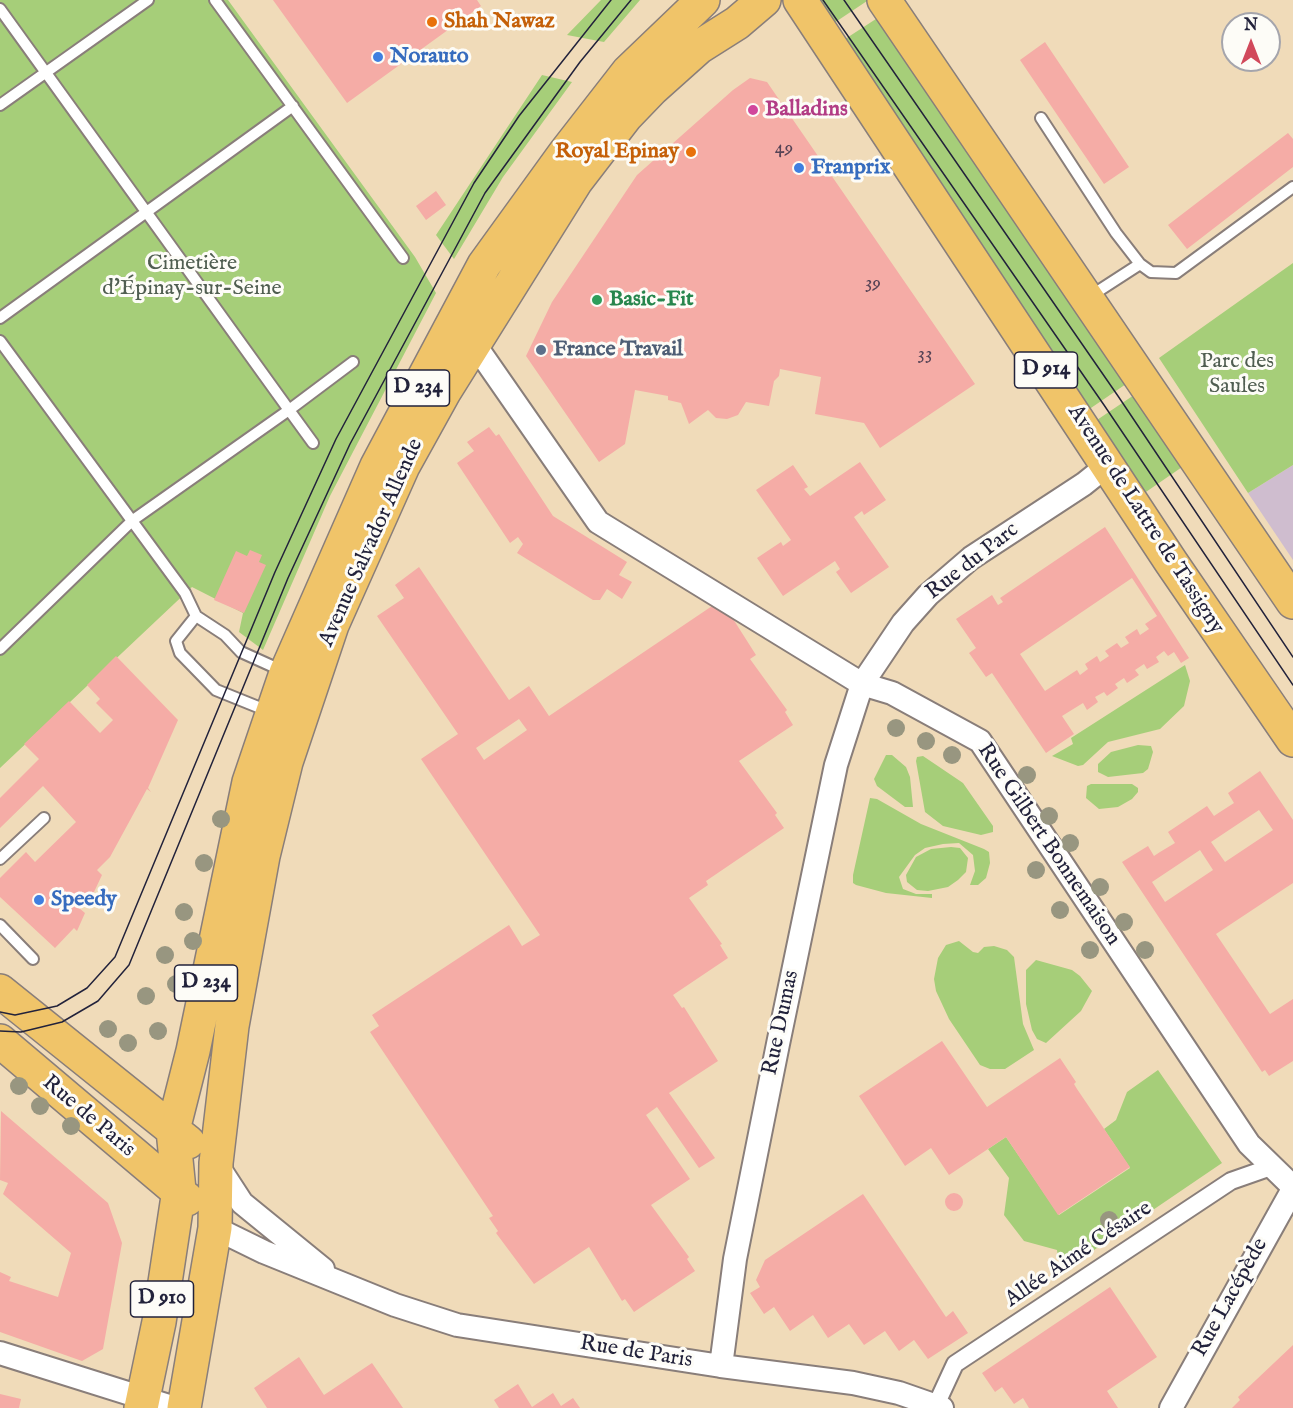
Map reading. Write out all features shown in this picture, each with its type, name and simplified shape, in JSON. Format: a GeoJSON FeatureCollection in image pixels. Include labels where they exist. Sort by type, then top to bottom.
{"type":"FeatureCollection","features":[{"type":"Feature","properties":{"kind":"main road","name":"Avenue Salvador Allende"},"geometry":{"type":"LineString","coordinates":[[173,1130],[193,1051],[249,782],[286,673],[377,466],[484,265],[565,153],[628,72],[703,0]]}},
{"type":"Feature","properties":{"kind":"main road","name":"Avenue Salvador Allende"},"geometry":{"type":"LineString","coordinates":[[216,1163],[232,1026],[263,856],[286,762],[332,625],[396,481],[444,392],[475,345],[548,222],[626,116],[699,47],[737,22],[764,0]]}},
{"type":"Feature","properties":{"kind":"main road","name":"Avenue de Lattre de Tassigny"},"geometry":{"type":"LineString","coordinates":[[800,0],[1109,464],[1171,562],[1293,740]]}},
{"type":"Feature","properties":{"kind":"main road"},"geometry":{"type":"LineString","coordinates":[[884,0],[1293,602]]}},
{"type":"Feature","properties":{"kind":"main road","name":"Rue de Paris"},"geometry":{"type":"LineString","coordinates":[[0,991],[216,1163]]}},
{"type":"Feature","properties":{"kind":"main road","name":"Rue de Paris"},"geometry":{"type":"LineString","coordinates":[[1,1044],[178,1190],[214,1228]]}},
{"type":"Feature","properties":{"kind":"main road","name":"D 910"},"geometry":{"type":"LineString","coordinates":[[142,1403],[159,1322],[178,1190],[173,1130]]}},
{"type":"Feature","properties":{"kind":"main road","name":"D 910"},"geometry":{"type":"LineString","coordinates":[[184,1408],[214,1228],[216,1163]]}},
{"type":"Feature","properties":{"kind":"street","name":"Rue Gilbert Bonnemaison"},"geometry":{"type":"LineString","coordinates":[[475,345],[598,522],[862,684],[892,693],[980,741],[1249,1144],[1293,1188]]}},
{"type":"Feature","properties":{"kind":"street","name":"Rue du Parc"},"geometry":{"type":"LineString","coordinates":[[862,684],[903,622],[928,595],[971,558],[1084,484],[1109,464]]}},
{"type":"Feature","properties":{"kind":"street","name":"Rue Dumas"},"geometry":{"type":"LineString","coordinates":[[721,1366],[729,1296],[825,816],[836,765],[862,684]]}},
{"type":"Feature","properties":{"kind":"street","name":"Rue de Paris"},"geometry":{"type":"LineString","coordinates":[[216,1163],[242,1203],[335,1280]]}},
{"type":"Feature","properties":{"kind":"street","name":"Allée Aimé Césaire"},"geometry":{"type":"LineString","coordinates":[[939,1407],[955,1364],[1231,1181],[1271,1167]]}},
{"type":"Feature","properties":{"kind":"street","name":"Rue Lacépède"},"geometry":{"type":"LineString","coordinates":[[1171,1408],[1293,1188]]}},
{"type":"Feature","properties":{"kind":"street","name":"Rue de Paris"},"geometry":{"type":"LineString","coordinates":[[214,1228],[264,1252],[395,1305],[457,1325],[721,1366],[853,1383],[899,1393],[939,1407]]}},
{"type":"Feature","properties":{"kind":"street"},"geometry":{"type":"LineString","coordinates":[[0,1353],[142,1403],[175,1408]]}},
{"type":"Feature","properties":{"kind":"lane"},"geometry":{"type":"LineString","coordinates":[[0,105],[148,0]]}},
{"type":"Feature","properties":{"kind":"lane"},"geometry":{"type":"LineString","coordinates":[[215,0],[404,258]]}},
{"type":"Feature","properties":{"kind":"lane"},"geometry":{"type":"LineString","coordinates":[[0,9],[313,443]]}},
{"type":"Feature","properties":{"kind":"lane"},"geometry":{"type":"LineString","coordinates":[[0,318],[293,106]]}},
{"type":"Feature","properties":{"kind":"lane"},"geometry":{"type":"LineString","coordinates":[[1041,118],[1116,233],[1140,264],[1151,272],[1176,273],[1293,186]]}},
{"type":"Feature","properties":{"kind":"lane"},"geometry":{"type":"LineString","coordinates":[[1087,298],[1140,264]]}},
{"type":"Feature","properties":{"kind":"lane"},"geometry":{"type":"LineString","coordinates":[[0,340],[185,593],[195,616],[225,635],[241,652],[286,673]]}},
{"type":"Feature","properties":{"kind":"lane"},"geometry":{"type":"LineString","coordinates":[[0,649],[133,520],[289,411],[353,362]]}},
{"type":"Feature","properties":{"kind":"lane"},"geometry":{"type":"LineString","coordinates":[[195,616],[176,640],[180,653],[216,690],[271,712]]}},
{"type":"Feature","properties":{"kind":"lane"},"geometry":{"type":"LineString","coordinates":[[0,859],[44,818]]}},
{"type":"Feature","properties":{"kind":"lane"},"geometry":{"type":"LineString","coordinates":[[0,925],[33,959]]}},
{"type":"Feature","properties":{"kind":"shaded area"},"geometry":{"type":"Polygon","coordinates":[[[1293,465],[1293,560],[1248,493],[1293,465]]]}},
{"type":"Feature","properties":{"kind":"green space","name":"Cimetière d'Épinay-sur-Seine"},"geometry":{"type":"Polygon","coordinates":[[[0,0],[228,0],[415,257],[436,293],[330,496],[263,650],[239,632],[243,613],[192,587],[0,768],[0,0]]]}},
{"type":"Feature","properties":{"kind":"green space"},"geometry":{"type":"Polygon","coordinates":[[[601,0],[640,0],[604,42],[567,35],[601,0]]]}},
{"type":"Feature","properties":{"kind":"green space"},"geometry":{"type":"Polygon","coordinates":[[[821,0],[867,1],[828,27],[819,3],[821,0]]]}},
{"type":"Feature","properties":{"kind":"green space"},"geometry":{"type":"Polygon","coordinates":[[[879,17],[1129,382],[1088,410],[839,43],[879,17]]]}},
{"type":"Feature","properties":{"kind":"green space"},"geometry":{"type":"Polygon","coordinates":[[[542,75],[572,82],[503,177],[454,259],[436,235],[542,75]]]}},
{"type":"Feature","properties":{"kind":"green space","name":"Parc des Saules"},"geometry":{"type":"Polygon","coordinates":[[[1293,263],[1293,465],[1248,493],[1159,358],[1293,263]]]}},
{"type":"Feature","properties":{"kind":"green space"},"geometry":{"type":"Polygon","coordinates":[[[1137,393],[1185,465],[1143,494],[1094,422],[1137,393]]]}},
{"type":"Feature","properties":{"kind":"green space"},"geometry":{"type":"Polygon","coordinates":[[[1185,665],[1190,681],[1184,706],[1160,729],[1108,742],[1083,765],[1078,766],[1052,756],[1073,744],[1071,738],[1185,665]]]}},
{"type":"Feature","properties":{"kind":"green space"},"geometry":{"type":"Polygon","coordinates":[[[1138,745],[1151,746],[1153,752],[1148,769],[1143,773],[1108,777],[1098,772],[1098,764],[1111,752],[1138,745]]]}},
{"type":"Feature","properties":{"kind":"green space"},"geometry":{"type":"Polygon","coordinates":[[[886,755],[892,755],[906,767],[910,777],[913,807],[905,807],[877,786],[874,779],[886,755]]]}},
{"type":"Feature","properties":{"kind":"green space"},"geometry":{"type":"Polygon","coordinates":[[[923,756],[963,783],[993,826],[993,832],[981,835],[943,826],[925,812],[916,761],[917,757],[923,756]]]}},
{"type":"Feature","properties":{"kind":"green space"},"geometry":{"type":"Polygon","coordinates":[[[1091,784],[1132,784],[1138,788],[1138,792],[1132,799],[1118,807],[1099,809],[1086,798],[1087,786],[1091,784]]]}},
{"type":"Feature","properties":{"kind":"green space"},"geometry":{"type":"Polygon","coordinates":[[[870,798],[877,799],[921,824],[989,852],[990,863],[986,878],[978,885],[970,885],[975,871],[973,855],[959,843],[925,848],[915,855],[899,877],[903,889],[916,894],[932,894],[932,898],[886,893],[853,883],[870,798]]]}},
{"type":"Feature","properties":{"kind":"green space"},"geometry":{"type":"Polygon","coordinates":[[[960,848],[968,858],[966,872],[958,880],[948,887],[928,891],[917,890],[907,882],[906,875],[916,857],[931,849],[960,848]]]}},
{"type":"Feature","properties":{"kind":"green space"},"geometry":{"type":"Polygon","coordinates":[[[959,941],[973,952],[978,953],[984,947],[994,946],[1007,950],[1014,957],[1023,1024],[1034,1050],[1005,1069],[990,1069],[980,1065],[949,1019],[936,991],[934,979],[938,958],[946,945],[959,941]]]}},
{"type":"Feature","properties":{"kind":"green space"},"geometry":{"type":"Polygon","coordinates":[[[1036,960],[1072,970],[1092,991],[1081,1011],[1046,1043],[1037,1039],[1032,1030],[1026,1004],[1026,970],[1036,960]]]}},
{"type":"Feature","properties":{"kind":"green space"},"geometry":{"type":"Polygon","coordinates":[[[1158,1070],[1222,1163],[1069,1267],[1062,1257],[1058,1258],[1057,1250],[1024,1241],[1004,1215],[1009,1178],[988,1149],[1006,1137],[1059,1215],[1130,1168],[1104,1129],[1116,1120],[1127,1092],[1158,1070]]]}},
{"type":"Feature","properties":{"kind":"building"},"geometry":{"type":"Polygon","coordinates":[[[273,0],[477,0],[481,6],[347,103],[273,0]]]}},
{"type":"Feature","properties":{"kind":"building"},"geometry":{"type":"Polygon","coordinates":[[[1045,42],[1129,167],[1104,184],[1020,60],[1045,42]]]}},
{"type":"Feature","properties":{"kind":"building"},"geometry":{"type":"Polygon","coordinates":[[[750,78],[767,82],[975,384],[880,448],[864,423],[815,414],[821,377],[780,369],[779,376],[774,381],[769,406],[746,402],[738,415],[727,419],[716,418],[708,410],[689,424],[681,403],[668,400],[668,396],[635,390],[625,444],[599,462],[526,356],[552,302],[637,175],[733,90],[750,78]]]}},
{"type":"Feature","properties":{"kind":"building"},"geometry":{"type":"Polygon","coordinates":[[[1288,133],[1293,139],[1293,167],[1187,249],[1168,225],[1288,133]]]}},
{"type":"Feature","properties":{"kind":"building"},"geometry":{"type":"Polygon","coordinates":[[[436,191],[446,205],[426,220],[416,206],[436,191]]]}},
{"type":"Feature","properties":{"kind":"building"},"geometry":{"type":"Polygon","coordinates":[[[489,427],[496,436],[499,434],[553,516],[627,562],[619,575],[632,582],[622,599],[607,589],[600,600],[593,600],[517,553],[523,544],[518,537],[510,543],[457,463],[474,451],[467,442],[489,427]]]}},
{"type":"Feature","properties":{"kind":"building"},"geometry":{"type":"Polygon","coordinates":[[[860,462],[886,500],[864,515],[862,511],[854,517],[889,567],[851,593],[836,572],[840,569],[835,561],[783,596],[757,558],[781,542],[783,546],[791,540],[756,490],[793,465],[808,487],[804,489],[810,496],[860,462]]]}},
{"type":"Feature","properties":{"kind":"building"},"geometry":{"type":"Polygon","coordinates":[[[1105,527],[1189,658],[1181,663],[1174,652],[1168,656],[1164,651],[1156,657],[1159,662],[1147,669],[1144,664],[1135,670],[1139,675],[1127,683],[1124,678],[1115,684],[1118,688],[1107,696],[1104,692],[1095,697],[1098,702],[1087,710],[1083,703],[1062,716],[1074,734],[1046,753],[992,673],[986,677],[969,653],[976,648],[956,619],[992,595],[998,605],[1003,602],[1000,598],[1105,527]],[[1132,578],[1020,654],[1045,691],[1077,670],[1080,675],[1088,669],[1085,664],[1097,656],[1100,662],[1109,656],[1105,651],[1117,643],[1121,648],[1129,643],[1125,637],[1137,629],[1140,635],[1149,629],[1145,624],[1157,616],[1132,578]]]}},
{"type":"Feature","properties":{"kind":"building"},"geometry":{"type":"Polygon","coordinates":[[[250,550],[262,555],[259,562],[266,565],[244,613],[214,600],[236,551],[247,556],[250,550]]]}},
{"type":"Feature","properties":{"kind":"building"},"geometry":{"type":"Polygon","coordinates":[[[419,567],[509,700],[529,686],[549,716],[721,600],[756,655],[750,659],[787,710],[785,712],[793,725],[739,761],[777,813],[775,815],[784,828],[706,881],[708,885],[689,898],[722,944],[720,945],[728,958],[673,995],[682,1008],[684,1007],[718,1061],[669,1093],[715,1158],[699,1168],[657,1107],[646,1115],[690,1179],[651,1205],[689,1257],[687,1259],[695,1271],[634,1312],[625,1299],[622,1301],[589,1247],[534,1284],[496,1233],[498,1231],[489,1218],[493,1216],[370,1032],[379,1026],[372,1015],[509,925],[522,946],[540,935],[421,759],[458,734],[377,616],[404,598],[395,585],[419,567]],[[519,719],[476,748],[484,760],[527,730],[519,719]]]}},
{"type":"Feature","properties":{"kind":"building"},"geometry":{"type":"Polygon","coordinates":[[[116,656],[178,720],[148,788],[151,792],[147,789],[110,857],[97,870],[102,875],[94,892],[79,908],[85,913],[77,931],[74,928],[55,948],[0,897],[0,878],[26,852],[35,862],[76,822],[43,786],[0,828],[0,798],[39,759],[24,744],[69,701],[100,733],[113,720],[96,703],[100,699],[87,685],[116,656]]]}},
{"type":"Feature","properties":{"kind":"building"},"geometry":{"type":"Polygon","coordinates":[[[1260,771],[1293,820],[1293,883],[1216,934],[1270,1014],[1293,999],[1293,1061],[1269,1076],[1265,1070],[1262,1072],[1122,862],[1148,846],[1154,856],[1175,843],[1168,832],[1207,806],[1214,816],[1234,803],[1228,793],[1260,771]],[[1259,810],[1211,842],[1225,862],[1273,830],[1259,810]],[[1200,850],[1152,882],[1165,902],[1213,870],[1200,850]]]}},
{"type":"Feature","properties":{"kind":"building"},"geometry":{"type":"Polygon","coordinates":[[[942,1041],[987,1107],[1060,1058],[1076,1082],[1074,1084],[1077,1089],[1130,1167],[1058,1215],[1006,1137],[949,1175],[931,1148],[905,1166],[859,1096],[942,1041]]]}},
{"type":"Feature","properties":{"kind":"building"},"geometry":{"type":"Polygon","coordinates":[[[1,1111],[108,1203],[122,1243],[103,1349],[82,1361],[0,1332],[0,1272],[11,1277],[9,1281],[58,1297],[71,1253],[3,1194],[8,1183],[0,1180],[1,1111]]]}},
{"type":"Feature","properties":{"kind":"building"},"geometry":{"type":"Polygon","coordinates":[[[950,1193],[958,1193],[963,1198],[961,1209],[950,1211],[945,1206],[945,1198],[950,1193]]]}},
{"type":"Feature","properties":{"kind":"building"},"geometry":{"type":"Polygon","coordinates":[[[863,1194],[946,1317],[953,1311],[968,1333],[928,1359],[914,1340],[899,1351],[885,1331],[864,1345],[849,1324],[828,1338],[813,1315],[790,1331],[774,1307],[764,1314],[750,1293],[760,1287],[756,1280],[765,1260],[863,1194]]]}},
{"type":"Feature","properties":{"kind":"building"},"geometry":{"type":"Polygon","coordinates":[[[1110,1287],[1157,1357],[1107,1391],[1118,1408],[1029,1408],[1023,1398],[1014,1404],[1002,1387],[995,1392],[982,1373],[1110,1287]]]}},
{"type":"Feature","properties":{"kind":"building"},"geometry":{"type":"Polygon","coordinates":[[[1293,1345],[1293,1408],[1232,1408],[1240,1400],[1238,1397],[1293,1345]]]}},
{"type":"Feature","properties":{"kind":"building"},"geometry":{"type":"Polygon","coordinates":[[[299,1357],[324,1395],[372,1363],[403,1408],[267,1408],[254,1388],[299,1357]]]}},
{"type":"Feature","properties":{"kind":"building"},"geometry":{"type":"Polygon","coordinates":[[[518,1384],[532,1407],[553,1393],[561,1406],[573,1398],[580,1408],[499,1408],[494,1400],[518,1384]]]}},
{"type":"Feature","properties":{"kind":"building"},"geometry":{"type":"Polygon","coordinates":[[[0,1394],[21,1399],[19,1408],[0,1408],[0,1394]]]}},
{"type":"Feature","properties":{"kind":"tram line"},"geometry":{"type":"LineString","coordinates":[[0,1012],[15,1015],[57,1006],[87,988],[115,957],[275,572],[336,439],[474,183],[519,116],[611,0]]}},
{"type":"Feature","properties":{"kind":"tram line"},"geometry":{"type":"LineString","coordinates":[[0,1031],[21,1032],[62,1022],[98,1001],[129,965],[288,578],[350,444],[485,193],[580,62],[631,0]]}},
{"type":"Feature","properties":{"kind":"tram line"},"geometry":{"type":"LineString","coordinates":[[823,0],[1104,405],[1293,685]]}},
{"type":"Feature","properties":{"kind":"tram line"},"geometry":{"type":"LineString","coordinates":[[844,0],[1118,396],[1293,657]]}},
{"type":"Feature","properties":{"kind":"place","name":"Shah Nawaz"},"geometry":{"type":"Point","coordinates":[432,22]}},
{"type":"Feature","properties":{"kind":"place","name":"Norauto"},"geometry":{"type":"Point","coordinates":[378,57]}},
{"type":"Feature","properties":{"kind":"place","name":"Balladins"},"geometry":{"type":"Point","coordinates":[753,110]}},
{"type":"Feature","properties":{"kind":"place","name":"Royal Epinay"},"geometry":{"type":"Point","coordinates":[691,152]}},
{"type":"Feature","properties":{"kind":"place","name":"Franprix"},"geometry":{"type":"Point","coordinates":[799,168]}},
{"type":"Feature","properties":{"kind":"place","name":"Basic-Fit"},"geometry":{"type":"Point","coordinates":[597,300]}},
{"type":"Feature","properties":{"kind":"place","name":"France Travail"},"geometry":{"type":"Point","coordinates":[541,350]}},
{"type":"Feature","properties":{"kind":"place","name":"Speedy"},"geometry":{"type":"Point","coordinates":[39,900]}}]}
